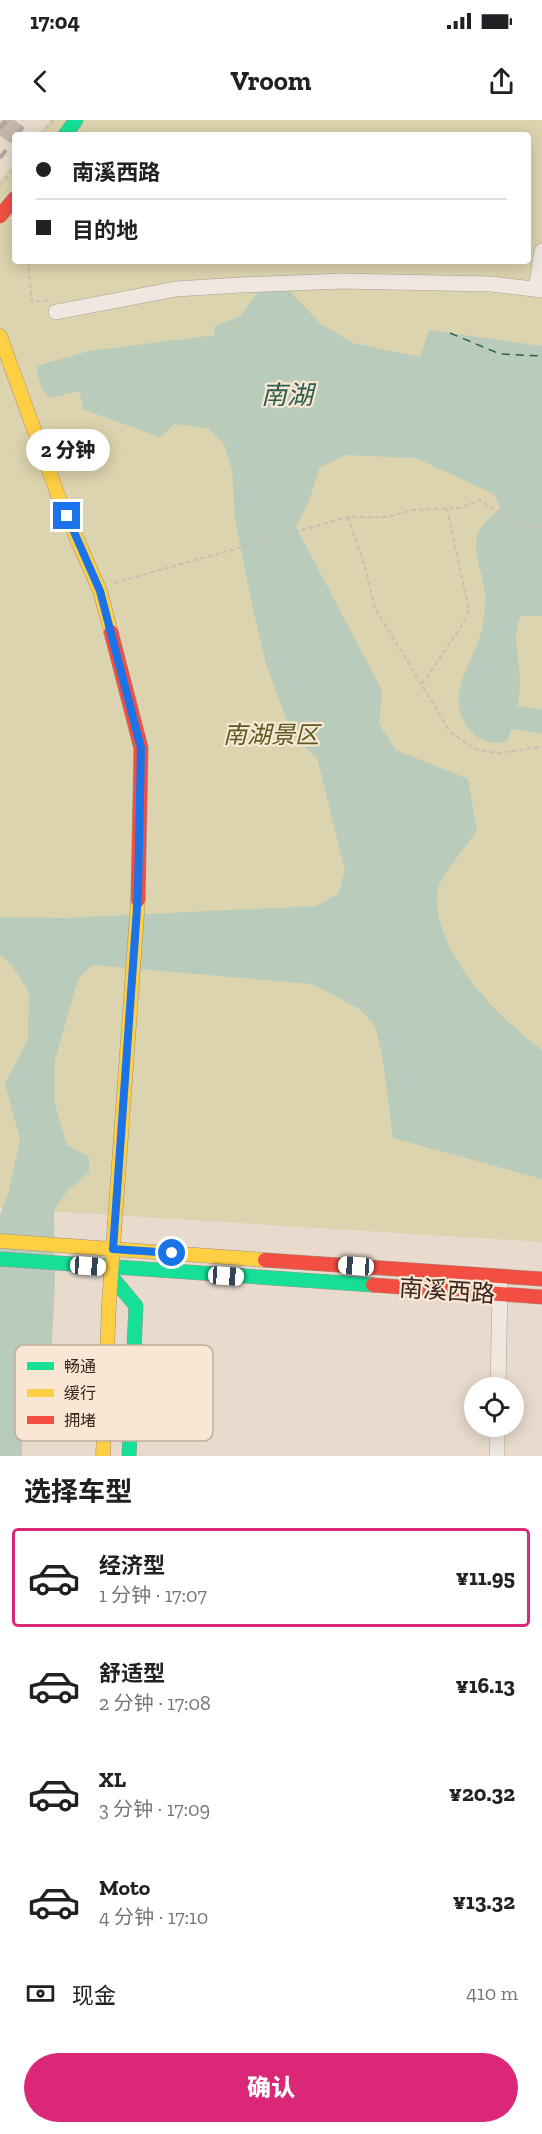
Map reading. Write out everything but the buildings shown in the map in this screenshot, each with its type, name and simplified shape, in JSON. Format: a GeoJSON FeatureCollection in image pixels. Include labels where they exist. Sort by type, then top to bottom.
{"type":"FeatureCollection","features":[{"type":"Feature","properties":{"kind":"main road"},"geometry":{"type":"LineString","coordinates":[[0,216],[12,202]]}},
{"type":"Feature","properties":{"kind":"main road"},"geometry":{"type":"LineString","coordinates":[[0,336],[59,498],[99,588],[141,748],[138,894],[108,1345]]}},
{"type":"Feature","properties":{"kind":"main road"},"geometry":{"type":"LineString","coordinates":[[64,1231],[113,1242]]}},
{"type":"Feature","properties":{"kind":"main road","name":"南溪西路"},"geometry":{"type":"LineString","coordinates":[[0,1240],[64,1246],[113,1242],[542,1279]]}},
{"type":"Feature","properties":{"kind":"main road"},"geometry":{"type":"LineString","coordinates":[[0,1259],[64,1269]]}},
{"type":"Feature","properties":{"kind":"main road"},"geometry":{"type":"LineString","coordinates":[[0,1269],[64,1269]]}},
{"type":"Feature","properties":{"kind":"main road","name":"南溪西路"},"geometry":{"type":"LineString","coordinates":[[64,1269],[542,1298]]}},
{"type":"Feature","properties":{"kind":"main road"},"geometry":{"type":"LineString","coordinates":[[111,1272],[136,1306],[134,1345]]}},
{"type":"Feature","properties":{"kind":"main road"},"geometry":{"type":"LineString","coordinates":[[103,1456],[104,1441]]}},
{"type":"Feature","properties":{"kind":"main road"},"geometry":{"type":"LineString","coordinates":[[129,1456],[130,1441]]}},
{"type":"Feature","properties":{"kind":"street"},"geometry":{"type":"LineString","coordinates":[[56,312],[177,289],[240,285],[342,281],[491,284],[539,289],[542,252]]}},
{"type":"Feature","properties":{"kind":"street"},"geometry":{"type":"LineString","coordinates":[[498,1377],[500,1276]]}},
{"type":"Feature","properties":{"kind":"street"},"geometry":{"type":"LineString","coordinates":[[497,1456],[498,1437]]}},
{"type":"Feature","properties":{"kind":"path"},"geometry":{"type":"LineString","coordinates":[[43,132],[53,120]]}},
{"type":"Feature","properties":{"kind":"path"},"geometry":{"type":"LineString","coordinates":[[0,185],[12,171]]}},
{"type":"Feature","properties":{"kind":"path"},"geometry":{"type":"LineString","coordinates":[[28,264],[32,302],[54,300],[56,312]]}},
{"type":"Feature","properties":{"kind":"path"},"geometry":{"type":"LineString","coordinates":[[99,588],[239,550],[348,517],[387,517],[414,510],[460,508],[480,500],[515,522],[542,527]]}},
{"type":"Feature","properties":{"kind":"path"},"geometry":{"type":"LineString","coordinates":[[422,684],[461,627],[469,610],[447,509]]}},
{"type":"Feature","properties":{"kind":"path"},"geometry":{"type":"LineString","coordinates":[[348,517],[365,567],[375,608],[450,732],[475,749],[498,753],[542,747]]}},
{"type":"Feature","properties":{"kind":"green space","name":"南湖景区"},"geometry":{"type":"Polygon","coordinates":[[[50,120],[542,120],[542,1242],[0,1208],[0,180],[12,166],[12,264],[531,264],[531,132],[40,132],[50,120]]]}},
{"type":"Feature","properties":{"kind":"water","name":"南湖"},"geometry":{"type":"Polygon","coordinates":[[[289,290],[321,324],[353,343],[420,357],[429,330],[542,346],[542,616],[521,616],[518,624],[516,640],[520,673],[519,697],[515,719],[507,741],[489,742],[478,737],[464,720],[459,707],[462,680],[483,623],[485,590],[477,559],[476,544],[479,531],[500,507],[494,494],[416,458],[346,455],[320,467],[309,501],[296,527],[382,690],[379,724],[396,750],[468,779],[477,831],[440,884],[438,912],[444,935],[455,958],[470,980],[506,1019],[542,1050],[542,1179],[393,1138],[382,1054],[375,1026],[361,1010],[312,984],[92,965],[78,979],[55,1060],[54,1101],[67,1145],[89,1157],[89,1172],[67,1191],[54,1210],[55,1282],[52,1345],[15,1345],[15,1441],[22,1441],[22,1456],[0,1456],[0,1215],[9,1191],[20,1139],[5,1084],[28,1039],[29,992],[10,963],[0,955],[0,917],[63,918],[316,906],[339,893],[345,871],[317,758],[298,741],[288,724],[266,664],[235,518],[232,469],[224,444],[208,428],[175,424],[160,437],[84,410],[79,391],[50,398],[41,387],[36,366],[89,351],[215,335],[214,327],[240,316],[259,291],[289,290]]]}},
{"type":"Feature","properties":{"kind":"waterway"},"geometry":{"type":"LineString","coordinates":[[489,710],[488,713],[542,722]]}},
{"type":"Feature","properties":{"kind":"ferry route"},"geometry":{"type":"LineString","coordinates":[[450,333],[500,354],[542,356]]}},
{"type":"Feature","properties":{"kind":"tunnel"},"geometry":{"type":"LineString","coordinates":[[0,123],[13,132]]}},
{"type":"Feature","properties":{"kind":"railway"},"geometry":{"type":"LineString","coordinates":[[0,129],[7,120]]}},
{"type":"Feature","properties":{"kind":"railway"},"geometry":{"type":"LineString","coordinates":[[19,132],[28,120]]}},
{"type":"Feature","properties":{"kind":"railway"},"geometry":{"type":"LineString","coordinates":[[0,158],[12,142]]}},
{"type":"Feature","properties":{"kind":"traffic: fast"},"geometry":{"type":"LineString","coordinates":[[67,132],[76,120]]}},
{"type":"Feature","properties":{"kind":"traffic: fast"},"geometry":{"type":"LineString","coordinates":[[0,1259],[373,1285]]}},
{"type":"Feature","properties":{"kind":"traffic: fast"},"geometry":{"type":"LineString","coordinates":[[111,1276],[136,1306],[134,1345]]}},
{"type":"Feature","properties":{"kind":"traffic: fast"},"geometry":{"type":"LineString","coordinates":[[129,1456],[130,1441]]}},
{"type":"Feature","properties":{"kind":"traffic: slow"},"geometry":{"type":"LineString","coordinates":[[0,336],[59,498],[100,591],[111,632]]}},
{"type":"Feature","properties":{"kind":"traffic: slow"},"geometry":{"type":"LineString","coordinates":[[107,1345],[138,900]]}},
{"type":"Feature","properties":{"kind":"traffic: slow"},"geometry":{"type":"LineString","coordinates":[[0,1241],[265,1260]]}},
{"type":"Feature","properties":{"kind":"traffic: slow"},"geometry":{"type":"LineString","coordinates":[[103,1456],[104,1441]]}},
{"type":"Feature","properties":{"kind":"traffic: jam"},"geometry":{"type":"LineString","coordinates":[[0,216],[12,202]]}},
{"type":"Feature","properties":{"kind":"traffic: jam"},"geometry":{"type":"LineString","coordinates":[[111,632],[141,748],[138,900]]}},
{"type":"Feature","properties":{"kind":"traffic: jam"},"geometry":{"type":"LineString","coordinates":[[265,1260],[542,1279]]}},
{"type":"Feature","properties":{"kind":"traffic: jam"},"geometry":{"type":"LineString","coordinates":[[373,1285],[542,1297]]}},
{"type":"Feature","properties":{"kind":"route"},"geometry":{"type":"LineString","coordinates":[[67,516],[100,591],[141,748],[138,894],[113,1249],[172,1253]]}}]}
